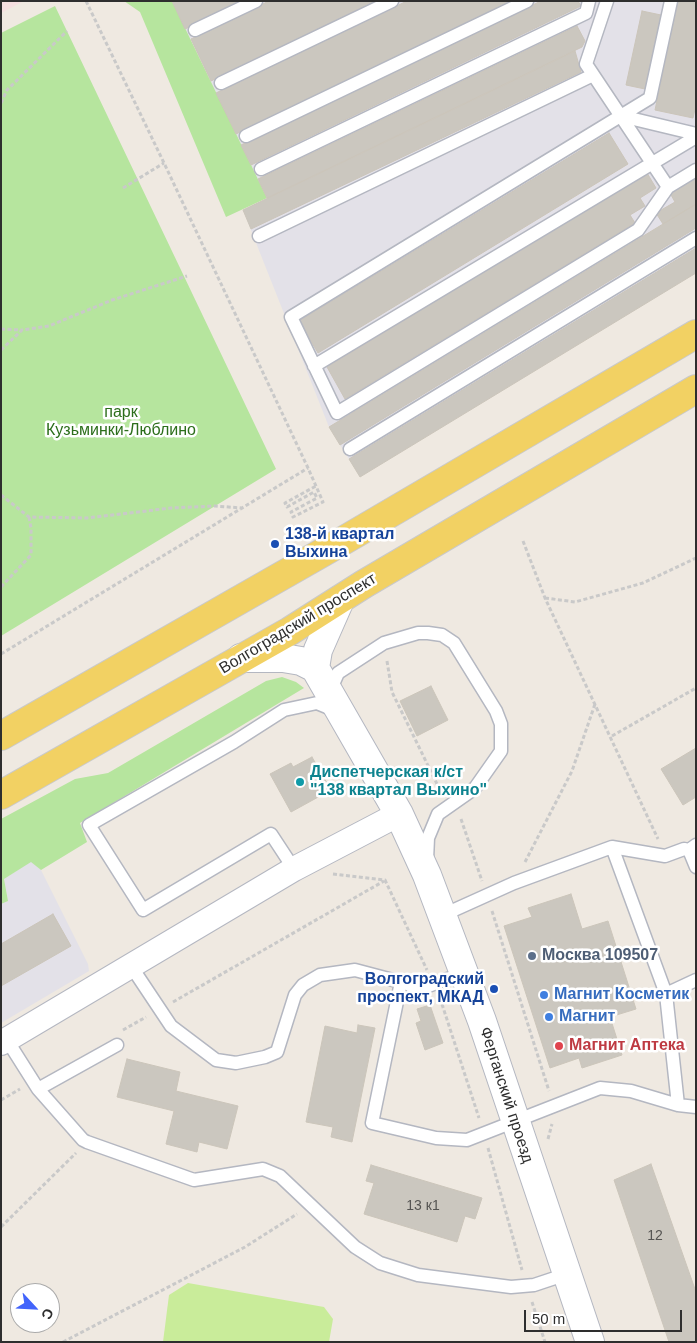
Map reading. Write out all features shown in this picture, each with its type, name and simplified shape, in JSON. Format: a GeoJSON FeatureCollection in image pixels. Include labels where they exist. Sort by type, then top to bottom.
{"type":"FeatureCollection","features":[{"type":"Feature","properties":{"kind":"main road"},"geometry":{"type":"LineString","coordinates":[[1,736],[332,547],[696,334]]}},
{"type":"Feature","properties":{"kind":"main road","name":"Волгоградский проспект"},"geometry":{"type":"LineString","coordinates":[[1,795],[242,658],[696,390]]}},
{"type":"Feature","properties":{"kind":"street"},"geometry":{"type":"LineString","coordinates":[[242,658],[283,658],[301,661],[314,668],[318,650],[340,600]]}},
{"type":"Feature","properties":{"kind":"street","name":"Ферганский проезд"},"geometry":{"type":"LineString","coordinates":[[314,668],[399,814],[443,914],[590,1342]]}},
{"type":"Feature","properties":{"kind":"street"},"geometry":{"type":"LineString","coordinates":[[4,1042],[294,869],[399,814]]}},
{"type":"Feature","properties":{"kind":"lane"},"geometry":{"type":"LineString","coordinates":[[195,30],[256,1]]}},
{"type":"Feature","properties":{"kind":"lane"},"geometry":{"type":"LineString","coordinates":[[220,83],[392,1]]}},
{"type":"Feature","properties":{"kind":"lane"},"geometry":{"type":"LineString","coordinates":[[246,136],[527,1]]}},
{"type":"Feature","properties":{"kind":"lane"},"geometry":{"type":"LineString","coordinates":[[262,168],[586,13],[590,1]]}},
{"type":"Feature","properties":{"kind":"lane"},"geometry":{"type":"LineString","coordinates":[[607,1],[586,64],[668,187]]}},
{"type":"Feature","properties":{"kind":"lane"},"geometry":{"type":"LineString","coordinates":[[671,1],[650,98],[291,317],[337,413],[638,230],[668,187],[696,170]]}},
{"type":"Feature","properties":{"kind":"lane"},"geometry":{"type":"LineString","coordinates":[[259,236],[593,75]]}},
{"type":"Feature","properties":{"kind":"lane"},"geometry":{"type":"LineString","coordinates":[[621,116],[696,136]]}},
{"type":"Feature","properties":{"kind":"lane"},"geometry":{"type":"LineString","coordinates":[[314,366],[696,136]]}},
{"type":"Feature","properties":{"kind":"lane"},"geometry":{"type":"LineString","coordinates":[[350,448],[696,238]]}},
{"type":"Feature","properties":{"kind":"lane"},"geometry":{"type":"LineString","coordinates":[[294,869],[270,834],[144,910],[89,825],[234,742],[284,710],[317,703],[334,702],[338,673],[384,643],[418,632],[442,635],[454,643],[496,711],[500,724],[501,752],[474,788],[438,814],[428,838],[426,875]]}},
{"type":"Feature","properties":{"kind":"lane"},"geometry":{"type":"LineString","coordinates":[[612,847],[666,994],[678,1105]]}},
{"type":"Feature","properties":{"kind":"lane"},"geometry":{"type":"LineString","coordinates":[[443,914],[514,883],[612,847],[666,856],[692,848],[696,867]]}},
{"type":"Feature","properties":{"kind":"lane"},"geometry":{"type":"LineString","coordinates":[[131,966],[171,1026],[216,1060],[236,1063],[265,1057],[277,1052],[295,996],[303,985],[320,975],[356,970],[401,982],[417,990],[464,973]]}},
{"type":"Feature","properties":{"kind":"lane"},"geometry":{"type":"LineString","coordinates":[[666,994],[696,980]]}},
{"type":"Feature","properties":{"kind":"lane"},"geometry":{"type":"LineString","coordinates":[[401,982],[372,1123],[436,1138],[467,1140],[600,1088],[631,1091],[678,1105],[696,1107]]}},
{"type":"Feature","properties":{"kind":"lane"},"geometry":{"type":"LineString","coordinates":[[36,1085],[117,1039]]}},
{"type":"Feature","properties":{"kind":"lane"},"geometry":{"type":"LineString","coordinates":[[4,1042],[36,1085],[83,1140],[194,1180],[262,1169],[280,1176],[312,1204],[355,1247],[380,1264],[418,1275],[511,1287],[527,1286],[567,1274]]}},
{"type":"Feature","properties":{"kind":"path"},"geometry":{"type":"LineString","coordinates":[[86,1],[164,163],[308,468],[316,486],[323,502],[293,517],[291,512],[317,498],[314,492],[287,507],[285,503],[316,486]]}},
{"type":"Feature","properties":{"kind":"path"},"geometry":{"type":"LineString","coordinates":[[1,103],[7,90],[67,31]]}},
{"type":"Feature","properties":{"kind":"path"},"geometry":{"type":"LineString","coordinates":[[123,188],[164,163]]}},
{"type":"Feature","properties":{"kind":"path"},"geometry":{"type":"LineString","coordinates":[[1,329],[22,330],[49,326],[112,300],[187,276]]}},
{"type":"Feature","properties":{"kind":"path"},"geometry":{"type":"LineString","coordinates":[[1,350],[22,330]]}},
{"type":"Feature","properties":{"kind":"path"},"geometry":{"type":"LineString","coordinates":[[1,654],[308,468]]}},
{"type":"Feature","properties":{"kind":"path"},"geometry":{"type":"LineString","coordinates":[[1,496],[29,517],[87,518],[171,508],[215,506],[242,508]]}},
{"type":"Feature","properties":{"kind":"path"},"geometry":{"type":"LineString","coordinates":[[1,587],[31,555],[29,517]]}},
{"type":"Feature","properties":{"kind":"path"},"geometry":{"type":"LineString","coordinates":[[523,541],[545,598],[612,736],[666,856]]}},
{"type":"Feature","properties":{"kind":"path"},"geometry":{"type":"LineString","coordinates":[[545,598],[575,602],[643,582],[696,558]]}},
{"type":"Feature","properties":{"kind":"path"},"geometry":{"type":"LineString","coordinates":[[384,643],[392,692],[439,788],[455,802],[487,896],[554,1106],[548,1140]]}},
{"type":"Feature","properties":{"kind":"path"},"geometry":{"type":"LineString","coordinates":[[612,736],[696,688]]}},
{"type":"Feature","properties":{"kind":"path"},"geometry":{"type":"LineString","coordinates":[[514,883],[572,771],[596,703]]}},
{"type":"Feature","properties":{"kind":"path"},"geometry":{"type":"LineString","coordinates":[[330,873],[385,880]]}},
{"type":"Feature","properties":{"kind":"path"},"geometry":{"type":"LineString","coordinates":[[385,880],[440,996],[484,1134],[527,1286],[545,1342]]}},
{"type":"Feature","properties":{"kind":"path"},"geometry":{"type":"LineString","coordinates":[[117,1039],[160,1009],[385,880]]}},
{"type":"Feature","properties":{"kind":"path"},"geometry":{"type":"LineString","coordinates":[[1,1100],[36,1085]]}},
{"type":"Feature","properties":{"kind":"path"},"geometry":{"type":"LineString","coordinates":[[1,1227],[87,1142]]}},
{"type":"Feature","properties":{"kind":"path"},"geometry":{"type":"LineString","coordinates":[[63,1342],[245,1247],[312,1204]]}},
{"type":"Feature","properties":{"kind":"shaded area"},"geometry":{"type":"Polygon","coordinates":[[[1,1],[24,1],[1,13],[1,1]]]}},
{"type":"Feature","properties":{"kind":"shaded area"},"geometry":{"type":"Polygon","coordinates":[[[172,1],[696,1],[696,273],[360,477],[329,427],[243,210],[267,198],[172,1]]]}},
{"type":"Feature","properties":{"kind":"shaded area"},"geometry":{"type":"Polygon","coordinates":[[[31,861],[41,870],[88,964],[89,971],[1,1023],[1,904],[8,901],[4,879],[31,861]]]}},
{"type":"Feature","properties":{"kind":"green space"},"geometry":{"type":"Polygon","coordinates":[[[124,1],[172,1],[267,198],[226,217],[140,12],[124,1]]]}},
{"type":"Feature","properties":{"kind":"green space","name":"парк Кузьминки-Люблино"},"geometry":{"type":"Polygon","coordinates":[[[55,6],[276,469],[1,636],[1,33],[55,6]]]}},
{"type":"Feature","properties":{"kind":"green space"},"geometry":{"type":"Polygon","coordinates":[[[282,677],[296,682],[304,688],[80,823],[87,842],[41,870],[31,862],[4,879],[8,901],[1,904],[1,819],[75,779],[108,773],[266,681],[282,677]]]}},
{"type":"Feature","properties":{"kind":"green space"},"geometry":{"type":"Polygon","coordinates":[[[188,1283],[324,1307],[333,1319],[329,1342],[163,1342],[169,1295],[188,1283]]]}},
{"type":"Feature","properties":{"kind":"building"},"geometry":{"type":"Polygon","coordinates":[[[172,1],[243,1],[185,29],[172,1]]]}},
{"type":"Feature","properties":{"kind":"building"},"geometry":{"type":"Polygon","coordinates":[[[269,1],[376,1],[211,81],[191,39],[269,1]]]}},
{"type":"Feature","properties":{"kind":"building"},"geometry":{"type":"Polygon","coordinates":[[[407,1],[513,1],[236,134],[216,93],[407,1]]]}},
{"type":"Feature","properties":{"kind":"building"},"geometry":{"type":"Polygon","coordinates":[[[541,1],[578,1],[581,6],[251,165],[241,145],[541,1]]]}},
{"type":"Feature","properties":{"kind":"building"},"geometry":{"type":"Polygon","coordinates":[[[678,1],[696,1],[696,105],[693,118],[655,110],[678,1]]]}},
{"type":"Feature","properties":{"kind":"building"},"geometry":{"type":"Polygon","coordinates":[[[642,11],[661,15],[645,89],[626,85],[642,11]]]}},
{"type":"Feature","properties":{"kind":"building"},"geometry":{"type":"Polygon","coordinates":[[[577,26],[585,41],[582,47],[267,198],[258,179],[577,26]]]}},
{"type":"Feature","properties":{"kind":"building"},"geometry":{"type":"Polygon","coordinates":[[[575,51],[581,72],[251,229],[243,210],[575,51]]]}},
{"type":"Feature","properties":{"kind":"building"},"geometry":{"type":"Polygon","coordinates":[[[609,133],[628,164],[318,353],[299,321],[609,133]]]}},
{"type":"Feature","properties":{"kind":"building"},"geometry":{"type":"Polygon","coordinates":[[[647,173],[656,188],[640,198],[645,206],[630,215],[635,223],[345,399],[327,367],[647,173]]]}},
{"type":"Feature","properties":{"kind":"building"},"geometry":{"type":"Polygon","coordinates":[[[696,178],[696,204],[663,224],[656,213],[675,202],[670,193],[696,178]]]}},
{"type":"Feature","properties":{"kind":"building"},"geometry":{"type":"Polygon","coordinates":[[[696,204],[696,228],[340,445],[329,427],[696,204]]]}},
{"type":"Feature","properties":{"kind":"building"},"geometry":{"type":"Polygon","coordinates":[[[696,248],[696,273],[360,477],[349,459],[696,248]]]}},
{"type":"Feature","properties":{"kind":"building"},"geometry":{"type":"Polygon","coordinates":[[[431,686],[448,720],[417,736],[400,701],[431,686]]]}},
{"type":"Feature","properties":{"kind":"building"},"geometry":{"type":"Polygon","coordinates":[[[696,748],[696,797],[683,805],[661,769],[696,748]]]}},
{"type":"Feature","properties":{"kind":"building","name":"Диспетчерская к/ст \"138 квартал Выхино\""},"geometry":{"type":"Polygon","coordinates":[[[312,757],[331,790],[291,812],[270,774],[291,763],[293,767],[312,757]]]}},
{"type":"Feature","properties":{"kind":"building"},"geometry":{"type":"Polygon","coordinates":[[[571,894],[582,929],[608,921],[636,1009],[610,1017],[622,1055],[582,1068],[579,1058],[550,1068],[504,926],[532,917],[528,908],[571,894]]]}},
{"type":"Feature","properties":{"kind":"building"},"geometry":{"type":"Polygon","coordinates":[[[53,914],[71,946],[1,986],[1,944],[53,914]]]}},
{"type":"Feature","properties":{"kind":"building"},"geometry":{"type":"Polygon","coordinates":[[[430,1005],[443,1043],[425,1050],[416,1023],[421,1021],[417,1009],[430,1005]]]}},
{"type":"Feature","properties":{"kind":"building"},"geometry":{"type":"Polygon","coordinates":[[[358,1025],[375,1028],[352,1142],[331,1137],[333,1127],[306,1122],[325,1026],[357,1033],[358,1025]]]}},
{"type":"Feature","properties":{"kind":"building"},"geometry":{"type":"Polygon","coordinates":[[[127,1059],[180,1072],[176,1091],[238,1106],[227,1149],[199,1142],[197,1152],[166,1144],[174,1111],[117,1097],[127,1059]]]}},
{"type":"Feature","properties":{"kind":"building"},"geometry":{"type":"Polygon","coordinates":[[[651,1164],[696,1292],[696,1342],[669,1342],[614,1180],[651,1164]]]}},
{"type":"Feature","properties":{"kind":"building"},"geometry":{"type":"Polygon","coordinates":[[[371,1165],[482,1198],[475,1219],[465,1216],[457,1242],[364,1214],[374,1183],[366,1181],[371,1165]]]}},
{"type":"Feature","properties":{"kind":"place","name":"138-й квартал Выхина"},"geometry":{"type":"Point","coordinates":[275,544]}},
{"type":"Feature","properties":{"kind":"place","name":"Диспетчерская к/ст \"138 квартал Выхино\""},"geometry":{"type":"Point","coordinates":[300,782]}},
{"type":"Feature","properties":{"kind":"place","name":"Москва 109507"},"geometry":{"type":"Point","coordinates":[532,956]}},
{"type":"Feature","properties":{"kind":"place","name":"Волгоградский проспект, МКАД"},"geometry":{"type":"Point","coordinates":[494,989]}},
{"type":"Feature","properties":{"kind":"place","name":"Магнит Косметик"},"geometry":{"type":"Point","coordinates":[544,995]}},
{"type":"Feature","properties":{"kind":"place","name":"Магнит"},"geometry":{"type":"Point","coordinates":[549,1017]}},
{"type":"Feature","properties":{"kind":"place","name":"Магнит Аптека"},"geometry":{"type":"Point","coordinates":[559,1046]}}]}
